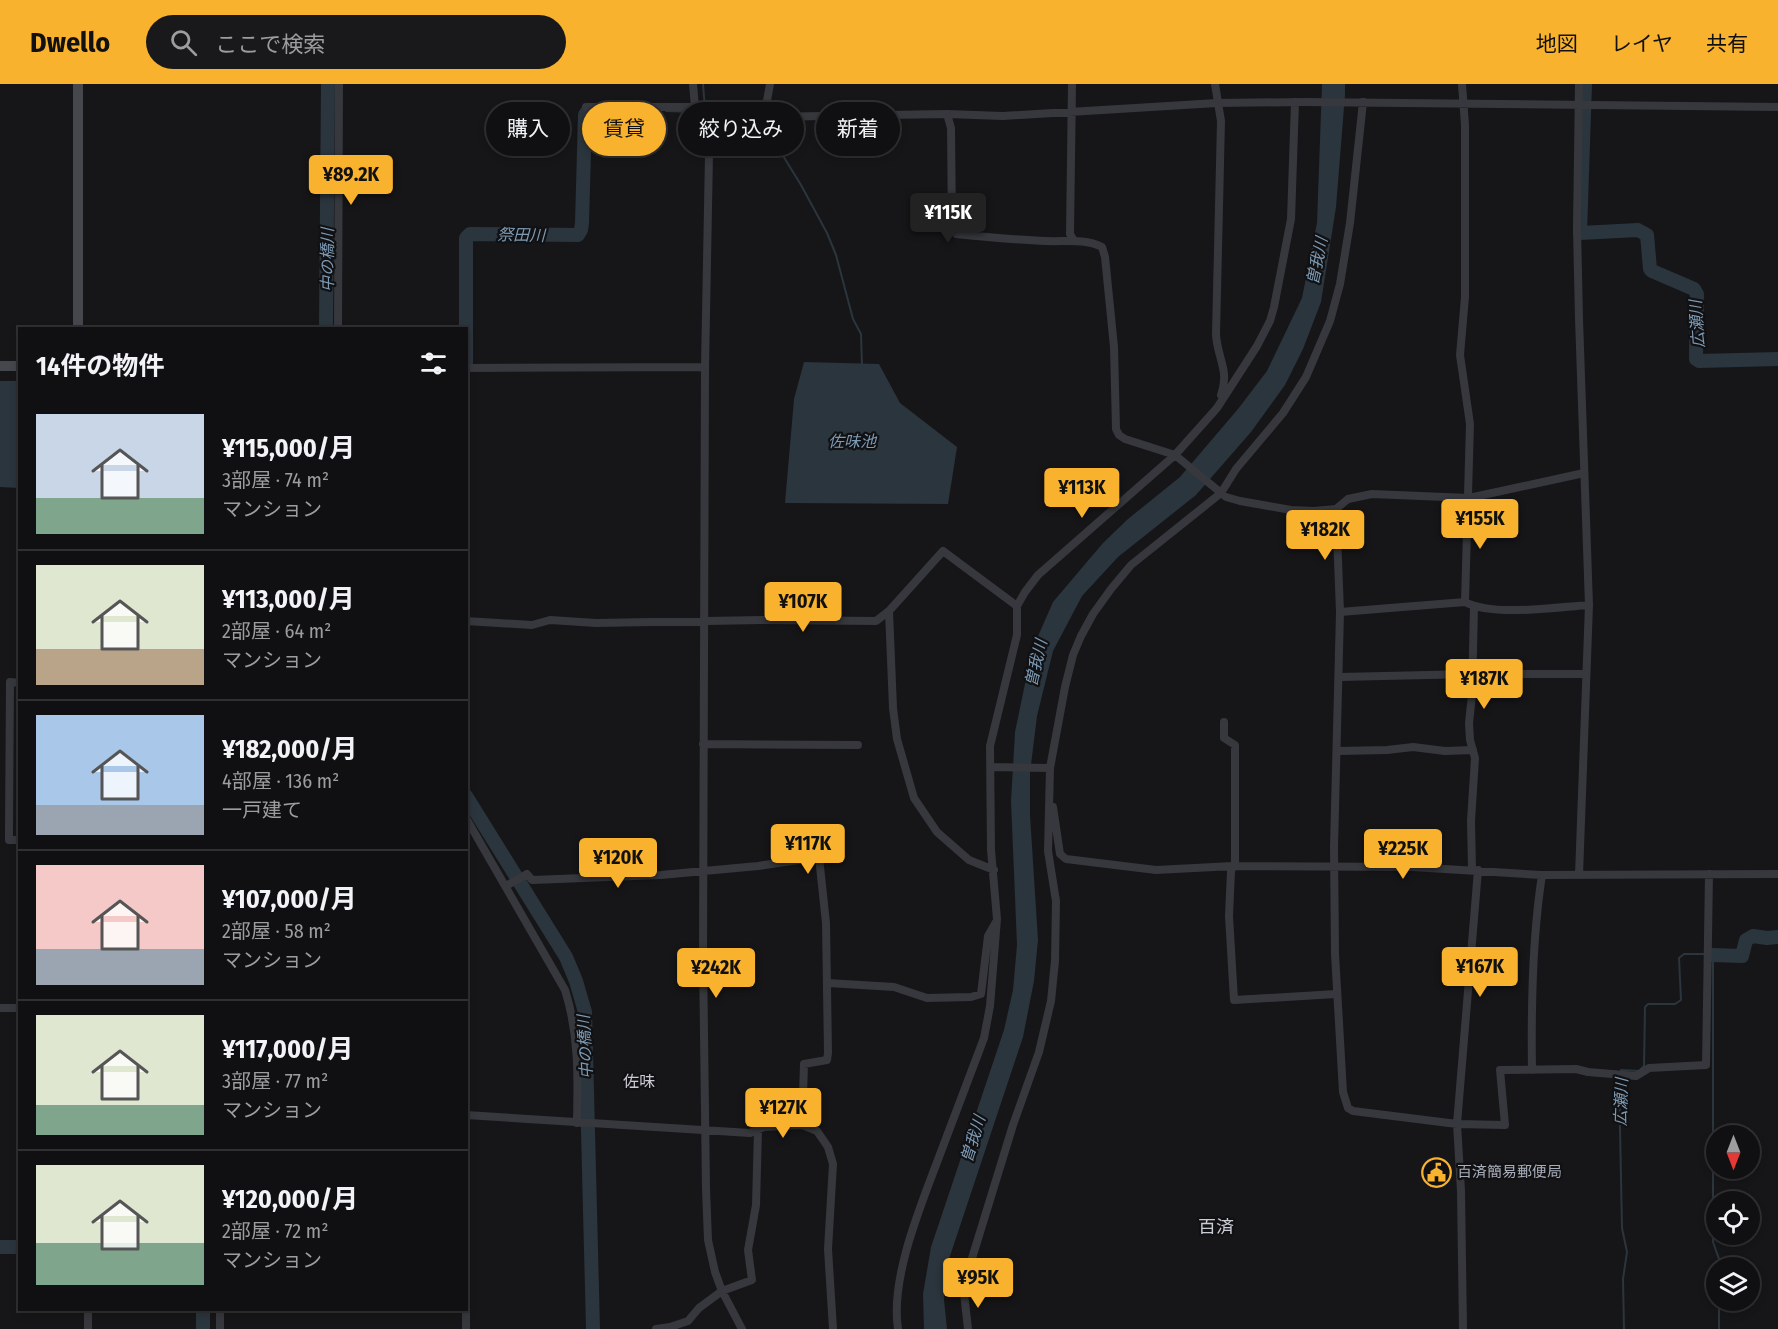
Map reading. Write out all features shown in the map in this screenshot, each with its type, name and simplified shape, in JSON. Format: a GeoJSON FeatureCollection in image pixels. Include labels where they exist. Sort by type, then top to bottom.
{"type":"FeatureCollection","features":[{"type":"Feature","properties":{"kind":"street"},"geometry":{"type":"LineString","coordinates":[[78,84],[78,327]]}},
{"type":"Feature","properties":{"kind":"street"},"geometry":{"type":"LineString","coordinates":[[338,327],[339,84]]}},
{"type":"Feature","properties":{"kind":"street"},"geometry":{"type":"LineString","coordinates":[[666,107],[695,107],[693,84]]}},
{"type":"Feature","properties":{"kind":"street"},"geometry":{"type":"LineString","coordinates":[[767,102],[770,84]]}},
{"type":"Feature","properties":{"kind":"street"},"geometry":{"type":"LineString","coordinates":[[1072,84],[1070,234],[1076,242],[1096,244],[1102,247],[1105,257],[1114,347],[1116,429],[1119,435],[1177,456],[1226,497],[1290,510],[1336,509],[1348,499],[1372,494],[1469,498],[1584,474]]}},
{"type":"Feature","properties":{"kind":"street"},"geometry":{"type":"LineString","coordinates":[[1215,84],[1216,103],[1221,122],[1216,334],[1226,378],[1217,408]]}},
{"type":"Feature","properties":{"kind":"street"},"geometry":{"type":"LineString","coordinates":[[1462,84],[1464,103],[1464,297],[1460,355],[1470,424],[1466,602]]}},
{"type":"Feature","properties":{"kind":"street"},"geometry":{"type":"LineString","coordinates":[[1579,84],[1577,228],[1589,605],[1579,875]]}},
{"type":"Feature","properties":{"kind":"street"},"geometry":{"type":"LineString","coordinates":[[804,116],[947,114],[1003,116],[1216,103],[1295,102],[1778,107]]}},
{"type":"Feature","properties":{"kind":"street"},"geometry":{"type":"LineString","coordinates":[[898,1329],[896,1301],[913,1231],[984,1038],[990,1006],[997,920],[991,850],[993,767],[990,746],[1017,634],[1017,606],[1024,592],[1038,575],[1177,456],[1217,408],[1257,346],[1270,321],[1274,307],[1291,219],[1295,102]]}},
{"type":"Feature","properties":{"kind":"street"},"geometry":{"type":"LineString","coordinates":[[1363,102],[1350,223],[1340,284],[1330,321],[1316,358],[1283,413],[1217,491],[1131,565],[1093,614],[1073,655],[1047,768],[1060,854],[1066,859],[1156,870],[1233,866],[1412,867],[1542,875],[1778,874]]}},
{"type":"Feature","properties":{"kind":"street"},"geometry":{"type":"LineString","coordinates":[[947,114],[951,128],[952,227],[956,234],[1047,241],[1073,239]]}},
{"type":"Feature","properties":{"kind":"street"},"geometry":{"type":"LineString","coordinates":[[709,156],[705,367],[703,744],[704,1128],[708,1240],[722,1291],[742,1329]]}},
{"type":"Feature","properties":{"kind":"street"},"geometry":{"type":"LineString","coordinates":[[0,366],[18,366]]}},
{"type":"Feature","properties":{"kind":"street"},"geometry":{"type":"LineString","coordinates":[[468,368],[705,367]]}},
{"type":"Feature","properties":{"kind":"street"},"geometry":{"type":"LineString","coordinates":[[1336,509],[1340,612],[1334,868],[1336,994],[1343,1092],[1348,1108],[1353,1111],[1457,1124],[1505,1125],[1500,1070],[1576,1069],[1636,1076],[1649,1068],[1706,1065],[1709,874]]}},
{"type":"Feature","properties":{"kind":"street"},"geometry":{"type":"LineString","coordinates":[[468,621],[532,625],[550,620],[596,623],[876,621],[889,611],[943,551],[1017,606]]}},
{"type":"Feature","properties":{"kind":"street"},"geometry":{"type":"LineString","coordinates":[[1340,612],[1466,602],[1474,606],[1512,610],[1589,605]]}},
{"type":"Feature","properties":{"kind":"street"},"geometry":{"type":"LineString","coordinates":[[1463,1329],[1461,1191],[1457,1124],[1475,870],[1471,821],[1473,750],[1469,723],[1474,606]]}},
{"type":"Feature","properties":{"kind":"street"},"geometry":{"type":"LineString","coordinates":[[889,611],[893,708],[897,739],[914,798],[937,832],[969,860],[994,870]]}},
{"type":"Feature","properties":{"kind":"street"},"geometry":{"type":"LineString","coordinates":[[1340,677],[1586,674]]}},
{"type":"Feature","properties":{"kind":"street"},"geometry":{"type":"LineString","coordinates":[[18,683],[10,682],[9,840],[18,840]]}},
{"type":"Feature","properties":{"kind":"street"},"geometry":{"type":"LineString","coordinates":[[1224,722],[1224,738],[1235,745],[1235,863],[1231,871],[1230,916],[1234,1000],[1336,994]]}},
{"type":"Feature","properties":{"kind":"street"},"geometry":{"type":"LineString","coordinates":[[703,744],[858,745]]}},
{"type":"Feature","properties":{"kind":"street"},"geometry":{"type":"LineString","coordinates":[[1338,751],[1413,747],[1445,751],[1473,750]]}},
{"type":"Feature","properties":{"kind":"street"},"geometry":{"type":"LineString","coordinates":[[993,767],[1047,768]]}},
{"type":"Feature","properties":{"kind":"street"},"geometry":{"type":"LineString","coordinates":[[968,1329],[964,1293],[969,1268],[1013,1125],[1039,1052],[1051,1001],[1055,961],[1056,901],[1048,851],[1050,787]]}},
{"type":"Feature","properties":{"kind":"street"},"geometry":{"type":"LineString","coordinates":[[468,821],[565,990],[572,1013],[578,1066],[577,1123]]}},
{"type":"Feature","properties":{"kind":"street"},"geometry":{"type":"LineString","coordinates":[[506,886],[527,874],[532,880],[661,875],[758,866],[819,857],[826,923],[827,1060],[804,1064],[802,1125]]}},
{"type":"Feature","properties":{"kind":"street"},"geometry":{"type":"LineString","coordinates":[[1532,1070],[1531,1018],[1536,914],[1542,875]]}},
{"type":"Feature","properties":{"kind":"street"},"geometry":{"type":"LineString","coordinates":[[828,983],[894,987],[927,998],[971,997],[981,994],[988,936],[997,920]]}},
{"type":"Feature","properties":{"kind":"street"},"geometry":{"type":"LineString","coordinates":[[0,1008],[18,1008]]}},
{"type":"Feature","properties":{"kind":"street"},"geometry":{"type":"LineString","coordinates":[[468,1115],[577,1123],[704,1128],[750,1133],[764,1127],[802,1125],[817,1131],[828,1147],[833,1164],[828,1249],[833,1329]]}},
{"type":"Feature","properties":{"kind":"street"},"geometry":{"type":"LineString","coordinates":[[656,1329],[688,1321],[699,1308],[722,1291],[752,1281],[748,1251],[756,1205],[758,1130]]}},
{"type":"Feature","properties":{"kind":"street"},"geometry":{"type":"LineString","coordinates":[[88,1311],[88,1329]]}},
{"type":"Feature","properties":{"kind":"street"},"geometry":{"type":"LineString","coordinates":[[220,1311],[220,1329]]}},
{"type":"Feature","properties":{"kind":"street"},"geometry":{"type":"LineString","coordinates":[[466,1311],[466,1329]]}},
{"type":"Feature","properties":{"kind":"water","name":"曽我川"},"geometry":{"type":"Polygon","coordinates":[[[1322,84],[1345,84],[1345,95],[1336,207],[1321,302],[1303,349],[1285,385],[1251,432],[1196,495],[1118,557],[1082,596],[1053,651],[1037,716],[1030,773],[1030,815],[1038,940],[1034,981],[1023,1037],[946,1268],[944,1300],[947,1329],[924,1329],[923,1294],[931,1247],[1004,1030],[1013,990],[1017,945],[1011,801],[1015,732],[1032,650],[1053,602],[1103,543],[1128,519],[1180,477],[1267,371],[1302,298],[1317,223],[1322,84]]]}},
{"type":"Feature","properties":{"kind":"water","name":"佐味池"},"geometry":{"type":"Polygon","coordinates":[[[804,362],[879,364],[900,403],[957,447],[948,504],[785,503],[794,399],[804,362]]]}},
{"type":"Feature","properties":{"kind":"water"},"geometry":{"type":"Polygon","coordinates":[[[0,381],[18,381],[18,488],[0,487],[0,381]]]}},
{"type":"Feature","properties":{"kind":"waterway","name":"中の橋川"},"geometry":{"type":"LineString","coordinates":[[326,327],[328,84]]}},
{"type":"Feature","properties":{"kind":"waterway"},"geometry":{"type":"LineString","coordinates":[[703,84],[704,102]]}},
{"type":"Feature","properties":{"kind":"waterway","name":"広瀬川"},"geometry":{"type":"LineString","coordinates":[[1585,84],[1580,233],[1638,230],[1647,235],[1650,269],[1694,289],[1697,294],[1696,359],[1699,361],[1778,359]]}},
{"type":"Feature","properties":{"kind":"waterway"},"geometry":{"type":"LineString","coordinates":[[666,111],[678,111]]}},
{"type":"Feature","properties":{"kind":"waterway","name":"祭田川"},"geometry":{"type":"LineString","coordinates":[[466,327],[466,238],[470,234],[578,235],[582,223],[584,156]]}},
{"type":"Feature","properties":{"kind":"waterway"},"geometry":{"type":"LineString","coordinates":[[783,156],[827,233],[836,255],[853,319],[861,334],[862,366]]}},
{"type":"Feature","properties":{"kind":"waterway","name":"中の橋川"},"geometry":{"type":"LineString","coordinates":[[468,799],[566,957],[585,1012],[593,1329]]}},
{"type":"Feature","properties":{"kind":"waterway","name":"広瀬川"},"geometry":{"type":"LineString","coordinates":[[1713,955],[1742,956],[1746,940],[1753,936],[1778,937]]}},
{"type":"Feature","properties":{"kind":"waterway","name":"広瀬川"},"geometry":{"type":"LineString","coordinates":[[1621,1072],[1621,1070],[1639,1071],[1644,1066],[1645,1007],[1648,1004],[1675,1004],[1681,1000],[1679,958],[1684,954],[1704,954]]}},
{"type":"Feature","properties":{"kind":"waterway","name":"広瀬川"},"geometry":{"type":"LineString","coordinates":[[1710,954],[1713,955],[1713,1242],[1718,1257]]}},
{"type":"Feature","properties":{"kind":"waterway","name":"広瀬川"},"geometry":{"type":"LineString","coordinates":[[1619,1078],[1622,1228],[1627,1252],[1623,1279],[1624,1329]]}},
{"type":"Feature","properties":{"kind":"waterway"},"geometry":{"type":"LineString","coordinates":[[0,1247],[18,1247]]}},
{"type":"Feature","properties":{"kind":"waterway"},"geometry":{"type":"LineString","coordinates":[[203,1311],[203,1329]]}},
{"type":"Feature","properties":{"kind":"waterway","name":"広瀬川"},"geometry":{"type":"LineString","coordinates":[[1719,1311],[1719,1329]]}},
{"type":"Feature","properties":{"kind":"place","name":"百済簡易郵便局"},"geometry":{"type":"Point","coordinates":[1436,1172]}},
{"type":"Feature","properties":{"kind":"district","name":"佐味"},"geometry":{"type":"Point","coordinates":[639,1081]}},
{"type":"Feature","properties":{"kind":"district","name":"百済"},"geometry":{"type":"Point","coordinates":[1216,1227]}}]}
